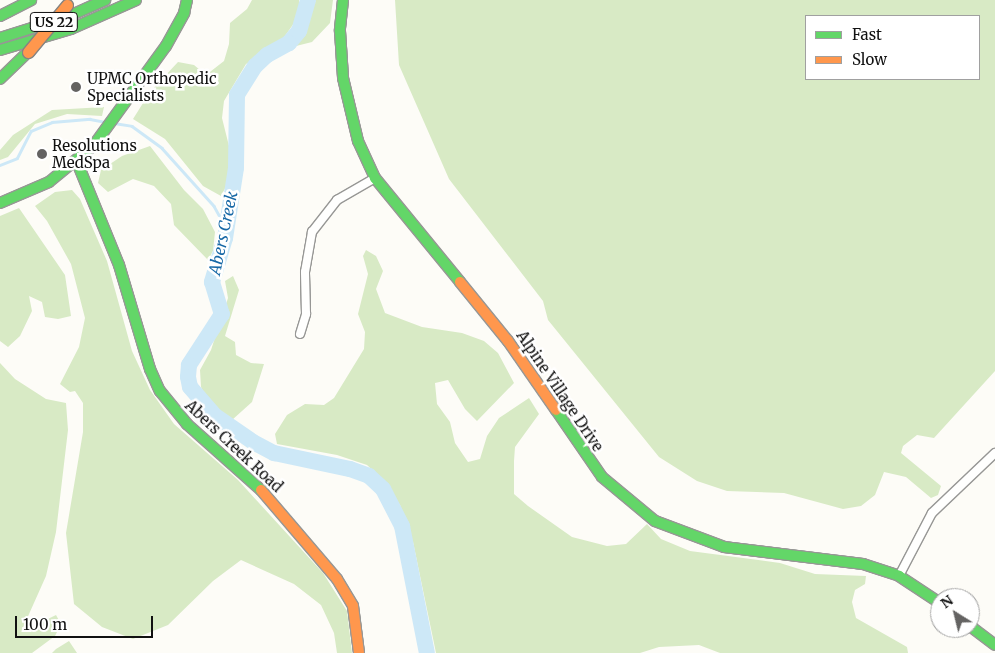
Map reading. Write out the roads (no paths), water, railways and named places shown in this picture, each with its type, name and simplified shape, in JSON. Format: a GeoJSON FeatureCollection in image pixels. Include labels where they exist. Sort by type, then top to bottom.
{"type":"FeatureCollection","features":[{"type":"Feature","properties":{"kind":"main road"},"geometry":{"type":"LineString","coordinates":[[0,16],[31,0]]}},
{"type":"Feature","properties":{"kind":"main road","name":"US 22"},"geometry":{"type":"LineString","coordinates":[[0,38],[67,17],[105,0]]}},
{"type":"Feature","properties":{"kind":"main road","name":"US 22"},"geometry":{"type":"LineString","coordinates":[[0,50],[78,26],[136,0]]}},
{"type":"Feature","properties":{"kind":"main road"},"geometry":{"type":"LineString","coordinates":[[0,203],[39,188],[77,162],[114,122],[166,46],[184,13],[187,0]]}},
{"type":"Feature","properties":{"kind":"main road","name":"Alpine Village Drive"},"geometry":{"type":"LineString","coordinates":[[343,0],[340,31],[343,78],[358,140],[375,178],[508,341],[602,477],[628,502],[654,521],[724,547],[829,558],[899,576],[930,596]]}},
{"type":"Feature","properties":{"kind":"main road"},"geometry":{"type":"LineString","coordinates":[[0,79],[28,52],[69,2]]}},
{"type":"Feature","properties":{"kind":"main road","name":"Abers Creek Road"},"geometry":{"type":"LineString","coordinates":[[77,162],[120,265],[150,369],[160,391],[187,424],[260,488],[337,578],[353,606],[358,653]]}},
{"type":"Feature","properties":{"kind":"main road"},"geometry":{"type":"LineString","coordinates":[[980,634],[995,646]]}},
{"type":"Feature","properties":{"kind":"street"},"geometry":{"type":"LineString","coordinates":[[300,334],[306,314],[305,272],[312,232],[337,200],[375,178]]}},
{"type":"Feature","properties":{"kind":"street"},"geometry":{"type":"LineString","coordinates":[[899,576],[932,513],[995,453]]}},
{"type":"Feature","properties":{"kind":"waterway","name":"Abers Creek"},"geometry":{"type":"LineString","coordinates":[[308,0],[299,31],[289,43],[267,55],[255,66],[237,95],[236,168],[225,238],[212,282],[222,314],[189,365],[188,377],[190,387],[214,415],[253,442],[274,453],[350,469],[369,476],[383,489],[402,526],[427,653]]}},
{"type":"Feature","properties":{"kind":"waterway"},"geometry":{"type":"LineString","coordinates":[[0,165],[17,158],[31,131],[52,122],[90,119],[106,122]]}},
{"type":"Feature","properties":{"kind":"waterway"},"geometry":{"type":"LineString","coordinates":[[114,123],[132,126],[162,148],[214,206],[226,228]]}},
{"type":"Feature","properties":{"kind":"place","name":"UPMC Orthopedic Specialists"},"geometry":{"type":"Point","coordinates":[76,87]}},
{"type":"Feature","properties":{"kind":"place","name":"Resolutions MedSpa"},"geometry":{"type":"Point","coordinates":[42,154]}}]}
